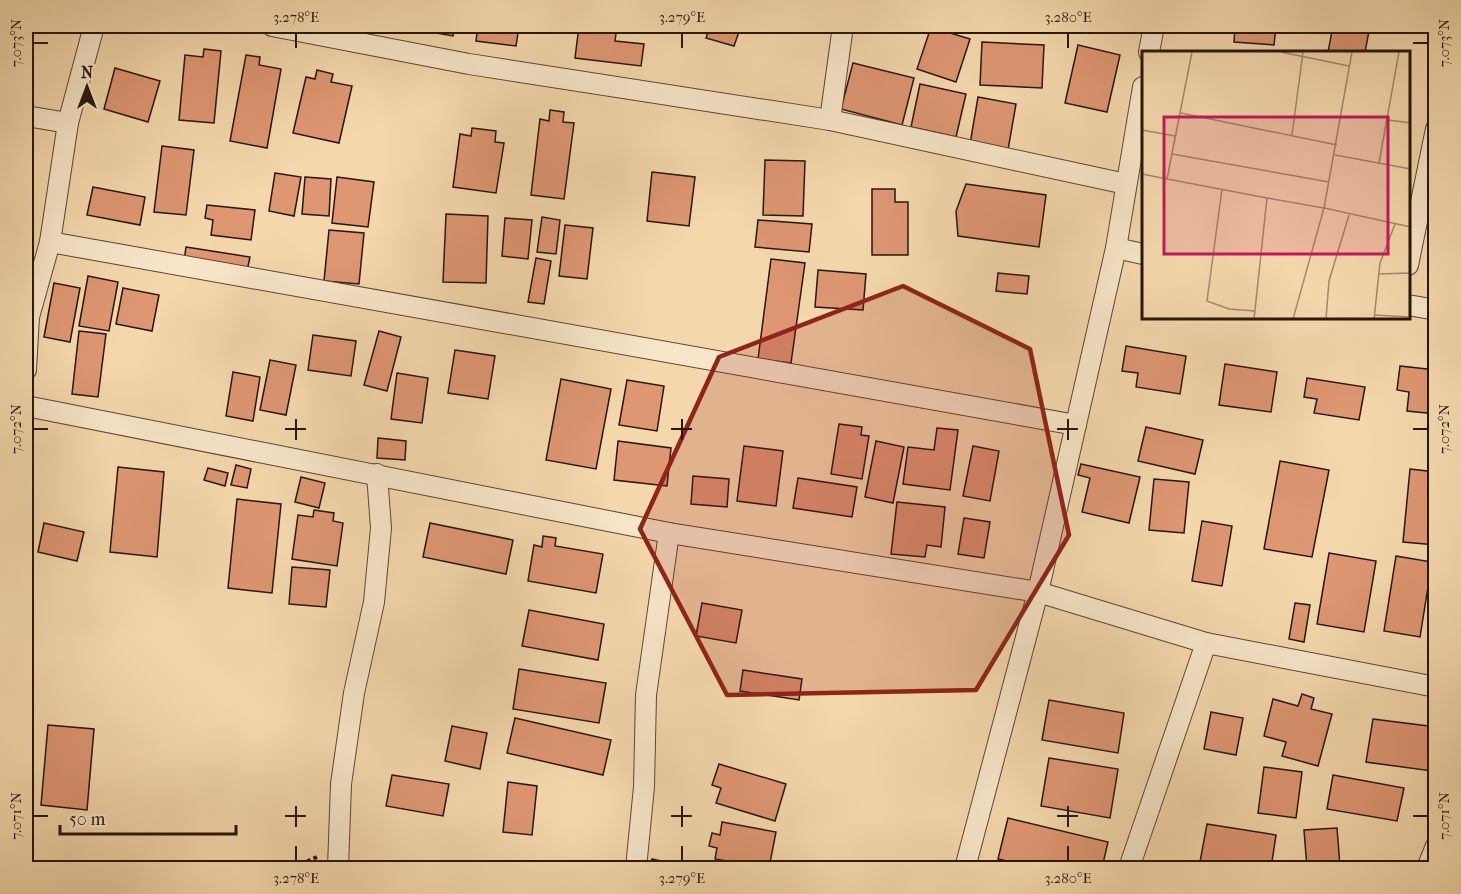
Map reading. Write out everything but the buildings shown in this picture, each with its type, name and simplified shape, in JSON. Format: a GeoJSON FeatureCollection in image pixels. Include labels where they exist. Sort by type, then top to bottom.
{"type":"FeatureCollection","features":[{"type":"Feature","properties":{"kind":"street"},"geometry":{"type":"LineString","coordinates":[[26,370],[29,317],[50,242],[69,123],[94,26]]}},
{"type":"Feature","properties":{"kind":"street"},"geometry":{"type":"LineString","coordinates":[[272,26],[469,64],[830,120],[1126,184]]}},
{"type":"Feature","properties":{"kind":"street"},"geometry":{"type":"LineString","coordinates":[[830,120],[843,26]]}},
{"type":"Feature","properties":{"kind":"street"},"geometry":{"type":"LineString","coordinates":[[1149,51],[1154,26]]}},
{"type":"Feature","properties":{"kind":"street"},"geometry":{"type":"LineString","coordinates":[[965,868],[1038,592],[1116,248],[1142,93]]}},
{"type":"Feature","properties":{"kind":"street"},"geometry":{"type":"LineString","coordinates":[[26,116],[69,123]]}},
{"type":"Feature","properties":{"kind":"street"},"geometry":{"type":"LineString","coordinates":[[1410,255],[1436,129]]}},
{"type":"Feature","properties":{"kind":"street"},"geometry":{"type":"LineString","coordinates":[[50,242],[1076,425]]}},
{"type":"Feature","properties":{"kind":"street"},"geometry":{"type":"LineString","coordinates":[[1116,248],[1142,254]]}},
{"type":"Feature","properties":{"kind":"street"},"geometry":{"type":"LineString","coordinates":[[1410,305],[1436,310]]}},
{"type":"Feature","properties":{"kind":"street"},"geometry":{"type":"LineString","coordinates":[[26,406],[669,533],[1038,592],[1206,642],[1436,687]]}},
{"type":"Feature","properties":{"kind":"street"},"geometry":{"type":"LineString","coordinates":[[338,868],[341,784],[354,693],[375,591],[381,528],[377,474]]}},
{"type":"Feature","properties":{"kind":"street"},"geometry":{"type":"LineString","coordinates":[[636,868],[644,787],[646,695],[669,533]]}},
{"type":"Feature","properties":{"kind":"street"},"geometry":{"type":"LineString","coordinates":[[1129,868],[1206,642]]}},
{"type":"Feature","properties":{"kind":"street"},"geometry":{"type":"LineString","coordinates":[[1427,868],[1436,846]]}},
{"type":"Feature","properties":{"kind":"highlighted area"},"geometry":{"type":"Polygon","coordinates":[[[903,286],[1030,349],[1069,535],[976,690],[727,695],[640,529],[719,357],[903,286]]]}}]}
